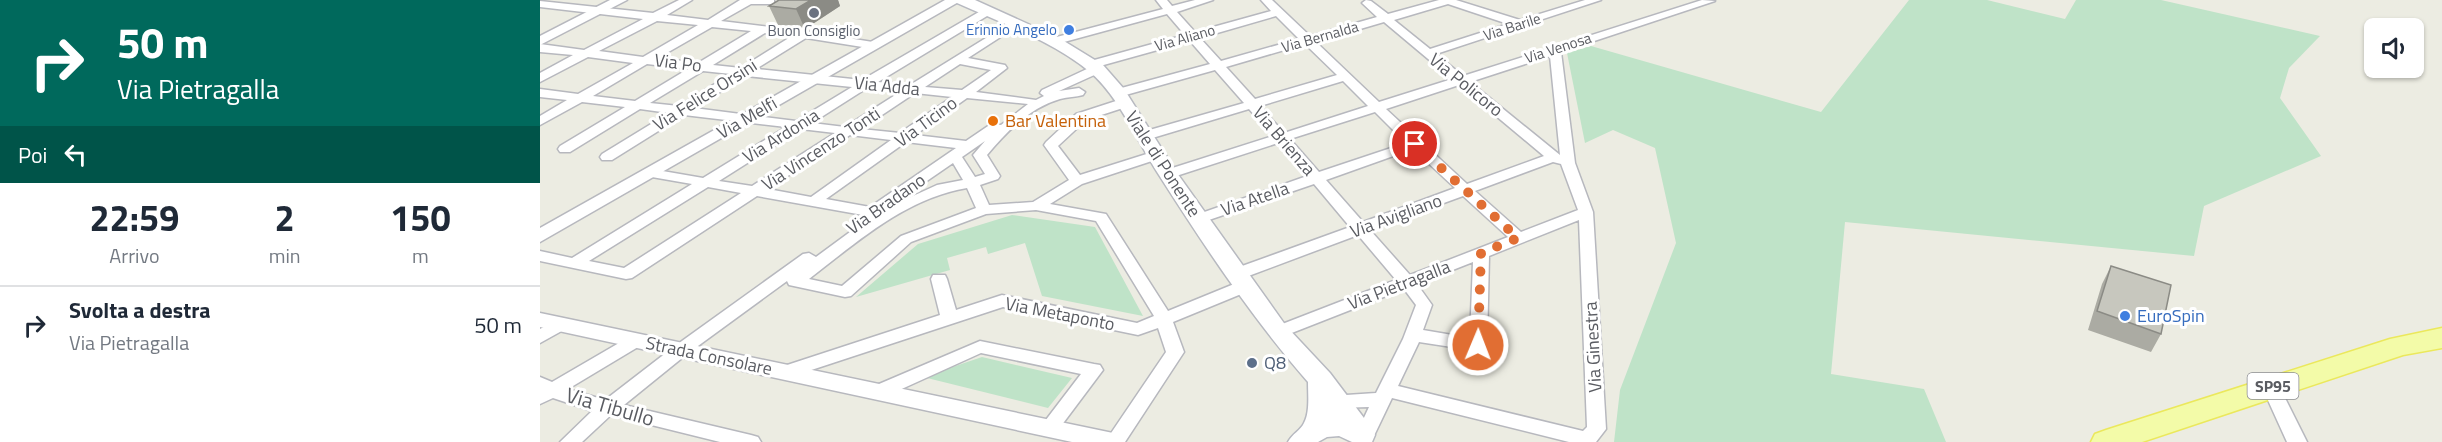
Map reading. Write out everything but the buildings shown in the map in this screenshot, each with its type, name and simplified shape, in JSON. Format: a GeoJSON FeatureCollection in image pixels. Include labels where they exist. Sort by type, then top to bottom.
{"type":"FeatureCollection","features":[{"type":"Feature","properties":{"kind":"main road","name":"Viale di Ponente"},"geometry":{"type":"LineString","coordinates":[[962,0],[1053,41],[1094,67],[1121,98],[1198,219],[1278,332],[1321,380],[1364,437]]}},
{"type":"Feature","properties":{"kind":"main road","name":"SP95"},"geometry":{"type":"LineString","coordinates":[[2106,442],[2400,346],[2442,338]]}},
{"type":"Feature","properties":{"kind":"main road"},"geometry":{"type":"LineString","coordinates":[[1302,438],[1321,405],[1321,380]]}},
{"type":"Feature","properties":{"kind":"main road"},"geometry":{"type":"LineString","coordinates":[[1302,438],[1341,426],[1364,437]]}},
{"type":"Feature","properties":{"kind":"street"},"geometry":{"type":"LineString","coordinates":[[540,4],[548,0]]}},
{"type":"Feature","properties":{"kind":"street"},"geometry":{"type":"LineString","coordinates":[[540,41],[620,0]]}},
{"type":"Feature","properties":{"kind":"street"},"geometry":{"type":"LineString","coordinates":[[540,78],[687,0]]}},
{"type":"Feature","properties":{"kind":"street"},"geometry":{"type":"LineString","coordinates":[[540,121],[748,0],[770,3]]}},
{"type":"Feature","properties":{"kind":"street","name":"Via Melfi"},"geometry":{"type":"LineString","coordinates":[[540,236],[955,0]]}},
{"type":"Feature","properties":{"kind":"street"},"geometry":{"type":"LineString","coordinates":[[1053,41],[1166,5],[1208,0]]}},
{"type":"Feature","properties":{"kind":"street"},"geometry":{"type":"LineString","coordinates":[[1266,0],[1415,144],[1518,238]]}},
{"type":"Feature","properties":{"kind":"street","name":"Via Barile"},"geometry":{"type":"LineString","coordinates":[[1428,53],[1596,0]]}},
{"type":"Feature","properties":{"kind":"street","name":"Via Bernalda"},"geometry":{"type":"LineString","coordinates":[[1077,181],[1051,145],[1081,117],[1090,115],[1121,98],[1219,66],[1448,1],[1520,24]]}},
{"type":"Feature","properties":{"kind":"street","name":"Via Venosa"},"geometry":{"type":"LineString","coordinates":[[1281,137],[1710,1]]}},
{"type":"Feature","properties":{"kind":"street","name":"Via Policoro"},"geometry":{"type":"LineString","coordinates":[[1367,3],[1561,160]]}},
{"type":"Feature","properties":{"kind":"street"},"geometry":{"type":"LineString","coordinates":[[540,4],[804,34],[875,45]]}},
{"type":"Feature","properties":{"kind":"street","name":"Via Brienza"},"geometry":{"type":"LineString","coordinates":[[1166,5],[1407,282],[1424,305],[1415,335]]}},
{"type":"Feature","properties":{"kind":"street","name":"Via Ardonia"},"geometry":{"type":"LineString","coordinates":[[575,263],[988,11]]}},
{"type":"Feature","properties":{"kind":"street","name":"Via Aliano"},"geometry":{"type":"LineString","coordinates":[[1094,67],[1279,12]]}},
{"type":"Feature","properties":{"kind":"street","name":"Via Vincenzo Tonti"},"geometry":{"type":"LineString","coordinates":[[575,263],[626,274],[1015,23]]}},
{"type":"Feature","properties":{"kind":"street"},"geometry":{"type":"LineString","coordinates":[[565,149],[763,29]]}},
{"type":"Feature","properties":{"kind":"street","name":"Via Felice Orsini"},"geometry":{"type":"LineString","coordinates":[[607,157],[804,34]]}},
{"type":"Feature","properties":{"kind":"street","name":"Via Po"},"geometry":{"type":"LineString","coordinates":[[540,48],[815,79]]}},
{"type":"Feature","properties":{"kind":"street","name":"Via Ginestra"},"geometry":{"type":"LineString","coordinates":[[1383,395],[1587,439],[1597,429],[1586,212],[1561,160],[1556,49]]}},
{"type":"Feature","properties":{"kind":"street","name":"Via Ticino"},"geometry":{"type":"LineString","coordinates":[[814,201],[1001,68],[958,60]]}},
{"type":"Feature","properties":{"kind":"street","name":"Via Bradano"},"geometry":{"type":"LineString","coordinates":[[570,442],[607,408],[681,350],[806,266],[873,212],[1031,101],[1077,86],[1094,67]]}},
{"type":"Feature","properties":{"kind":"street"},"geometry":{"type":"LineString","coordinates":[[1144,136],[1345,77]]}},
{"type":"Feature","properties":{"kind":"street","name":"Via Adda"},"geometry":{"type":"LineString","coordinates":[[815,79],[1031,101]]}},
{"type":"Feature","properties":{"kind":"street"},"geometry":{"type":"LineString","coordinates":[[1090,115],[1077,86],[1032,107],[993,139],[980,155],[993,176],[972,183],[942,188],[879,218],[806,266],[795,281],[845,292],[906,239],[984,210],[1036,206],[1101,217],[1164,319],[1175,352],[1114,442]]}},
{"type":"Feature","properties":{"kind":"street"},"geometry":{"type":"LineString","coordinates":[[540,93],[970,146]]}},
{"type":"Feature","properties":{"kind":"street"},"geometry":{"type":"LineString","coordinates":[[1168,174],[1281,137]]}},
{"type":"Feature","properties":{"kind":"street","name":"Via Atella"},"geometry":{"type":"LineString","coordinates":[[1198,219],[1415,144]]}},
{"type":"Feature","properties":{"kind":"street"},"geometry":{"type":"LineString","coordinates":[[1036,206],[1077,181],[1156,155]]}},
{"type":"Feature","properties":{"kind":"street"},"geometry":{"type":"LineString","coordinates":[[955,156],[972,183],[984,210]]}},
{"type":"Feature","properties":{"kind":"street","name":"Via Avigliano"},"geometry":{"type":"LineString","coordinates":[[1164,319],[1241,280],[1361,228],[1466,190],[1561,160]]}},
{"type":"Feature","properties":{"kind":"street"},"geometry":{"type":"LineString","coordinates":[[651,173],[873,212]]}},
{"type":"Feature","properties":{"kind":"street","name":"Via Pietragalla"},"geometry":{"type":"LineString","coordinates":[[1278,332],[1586,212]]}},
{"type":"Feature","properties":{"kind":"street"},"geometry":{"type":"LineString","coordinates":[[1364,437],[1415,335],[1478,345],[1481,253]]}},
{"type":"Feature","properties":{"kind":"street"},"geometry":{"type":"LineString","coordinates":[[540,256],[575,263]]}},
{"type":"Feature","properties":{"kind":"street"},"geometry":{"type":"LineString","coordinates":[[939,279],[949,317]]}},
{"type":"Feature","properties":{"kind":"street","name":"Via Metaponto"},"geometry":{"type":"LineString","coordinates":[[787,372],[1002,301],[1138,329],[1164,319]]}},
{"type":"Feature","properties":{"kind":"street"},"geometry":{"type":"LineString","coordinates":[[540,337],[551,322]]}},
{"type":"Feature","properties":{"kind":"street","name":"Strada Consolare"},"geometry":{"type":"LineString","coordinates":[[551,322],[1114,442]]}},
{"type":"Feature","properties":{"kind":"street"},"geometry":{"type":"LineString","coordinates":[[544,390],[637,340]]}},
{"type":"Feature","properties":{"kind":"street"},"geometry":{"type":"LineString","coordinates":[[878,392],[980,347],[1094,370],[1048,429]]}},
{"type":"Feature","properties":{"kind":"street"},"geometry":{"type":"LineString","coordinates":[[2271,387],[2296,442]]}},
{"type":"Feature","properties":{"kind":"street","name":"Via Tibullo"},"geometry":{"type":"LineString","coordinates":[[544,390],[607,408],[751,442]]}},
{"type":"Feature","properties":{"kind":"street"},"geometry":{"type":"LineString","coordinates":[[1337,401],[1383,395]]}},
{"type":"Feature","properties":{"kind":"green space"},"geometry":{"type":"Polygon","coordinates":[[[1909,0],[1987,0],[2065,19],[2076,0],[2161,0],[2320,36],[2289,68],[2280,98],[2321,156],[2204,206],[2194,256],[1845,222],[1831,374],[1924,389],[1946,442],[1614,442],[1620,390],[1676,243],[1655,148],[1613,130],[1585,143],[1567,53],[1591,46],[1821,112],[1909,0]]]}},
{"type":"Feature","properties":{"kind":"green space"},"geometry":{"type":"Polygon","coordinates":[[[1012,215],[1095,227],[1143,316],[1042,296],[1025,243],[988,254],[986,247],[947,258],[950,270],[856,297],[918,244],[1012,215]]]}},
{"type":"Feature","properties":{"kind":"green space"},"geometry":{"type":"Polygon","coordinates":[[[982,357],[1072,378],[1048,408],[923,377],[982,357]]]}},
{"type":"Feature","properties":{"kind":"place","name":"Buon Consiglio"},"geometry":{"type":"Point","coordinates":[814,13]}},
{"type":"Feature","properties":{"kind":"place","name":"Erinnio Angelo"},"geometry":{"type":"Point","coordinates":[1069,30]}},
{"type":"Feature","properties":{"kind":"place","name":"Bar Valentina"},"geometry":{"type":"Point","coordinates":[993,121]}},
{"type":"Feature","properties":{"kind":"place","name":"EuroSpin"},"geometry":{"type":"Point","coordinates":[2125,316]}},
{"type":"Feature","properties":{"kind":"place","name":"Q8"},"geometry":{"type":"Point","coordinates":[1252,363]}},
{"type":"Feature","properties":{"kind":"route"},"geometry":{"type":"LineString","coordinates":[[1415,144],[1518,238],[1481,253],[1478,345]]}}]}
